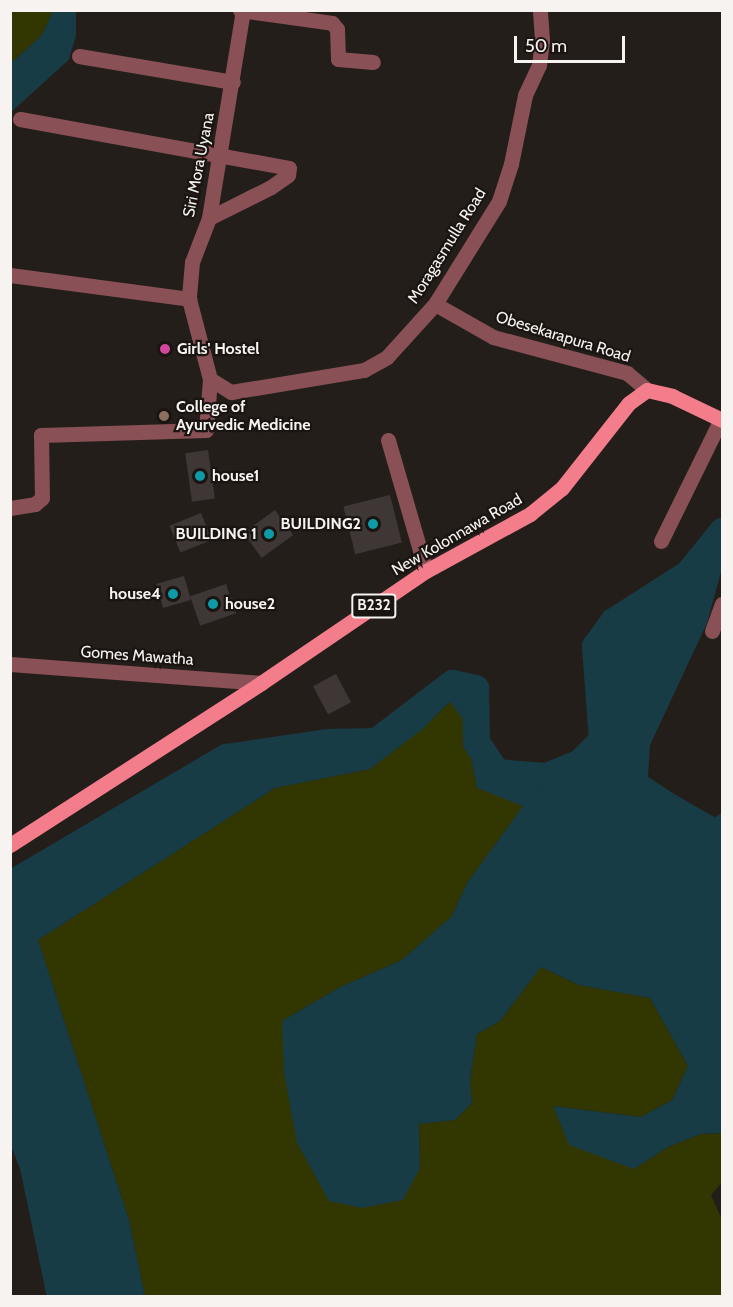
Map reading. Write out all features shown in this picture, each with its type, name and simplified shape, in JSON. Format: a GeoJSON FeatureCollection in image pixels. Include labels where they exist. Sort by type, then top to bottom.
{"type":"FeatureCollection","features":[{"type":"Feature","properties":{"kind":"main road"},"geometry":{"type":"LineString","coordinates":[[647,390],[672,396],[722,419]]}},
{"type":"Feature","properties":{"kind":"main road","name":"New Kolonnawa Road"},"geometry":{"type":"LineString","coordinates":[[10,845],[261,682],[426,571],[530,514],[562,489],[629,403],[647,390]]}},
{"type":"Feature","properties":{"kind":"street","name":"Moragasmulla Road"},"geometry":{"type":"LineString","coordinates":[[210,379],[231,392],[364,370],[387,357],[435,304],[499,201],[511,164],[525,94],[539,65],[542,40],[540,10]]}},
{"type":"Feature","properties":{"kind":"street"},"geometry":{"type":"LineString","coordinates":[[242,11],[332,23],[337,29],[338,59],[374,62]]}},
{"type":"Feature","properties":{"kind":"street","name":"Siri Mora Uyana"},"geometry":{"type":"LineString","coordinates":[[10,508],[34,504],[42,498],[41,435],[207,430],[210,379],[189,299],[192,262],[209,218],[233,82],[242,11]]}},
{"type":"Feature","properties":{"kind":"street"},"geometry":{"type":"LineString","coordinates":[[79,56],[233,82]]}},
{"type":"Feature","properties":{"kind":"street"},"geometry":{"type":"LineString","coordinates":[[20,119],[289,168],[288,175],[271,188],[209,218]]}},
{"type":"Feature","properties":{"kind":"street"},"geometry":{"type":"LineString","coordinates":[[10,275],[189,299]]}},
{"type":"Feature","properties":{"kind":"street","name":"Obesekarapura Road"},"geometry":{"type":"LineString","coordinates":[[435,304],[493,338],[627,373],[647,390]]}},
{"type":"Feature","properties":{"kind":"street"},"geometry":{"type":"LineString","coordinates":[[661,541],[722,419]]}},
{"type":"Feature","properties":{"kind":"street"},"geometry":{"type":"LineString","coordinates":[[388,440],[426,571]]}},
{"type":"Feature","properties":{"kind":"street"},"geometry":{"type":"LineString","coordinates":[[712,631],[723,604]]}},
{"type":"Feature","properties":{"kind":"street","name":"Gomes Mawatha"},"geometry":{"type":"LineString","coordinates":[[10,664],[261,682]]}},
{"type":"Feature","properties":{"kind":"green space"},"geometry":{"type":"Polygon","coordinates":[[[11,11],[53,11],[42,35],[11,63],[11,11]]]}},
{"type":"Feature","properties":{"kind":"green space"},"geometry":{"type":"Polygon","coordinates":[[[451,701],[464,721],[477,788],[524,805],[467,883],[452,916],[402,960],[340,987],[282,1021],[420,1168],[419,1124],[455,1120],[472,1103],[470,1081],[477,1034],[500,1021],[541,967],[579,985],[650,998],[688,1066],[672,1100],[641,1117],[554,1106],[634,1169],[668,1147],[701,1134],[722,1133],[722,1182],[711,1195],[722,1220],[722,1296],[145,1296],[129,1220],[38,940],[275,788],[370,769],[423,728],[451,701]]]}},
{"type":"Feature","properties":{"kind":"water"},"geometry":{"type":"Polygon","coordinates":[[[53,11],[73,11],[73,35],[66,58],[11,109],[11,63],[42,35],[53,11]]]}},
{"type":"Feature","properties":{"kind":"water"},"geometry":{"type":"Polygon","coordinates":[[[722,531],[722,568],[707,623],[650,745],[648,777],[715,820],[722,815],[722,1133],[701,1134],[668,1147],[634,1169],[569,1145],[553,1106],[641,1117],[672,1100],[688,1066],[650,998],[579,985],[541,967],[500,1021],[477,1034],[470,1081],[472,1103],[455,1120],[419,1124],[420,1168],[403,1200],[362,1208],[329,1201],[297,1143],[284,1073],[282,1021],[340,987],[402,960],[452,916],[467,883],[523,806],[477,788],[464,721],[450,701],[424,728],[370,769],[275,788],[38,940],[129,1220],[145,1296],[54,1296],[27,1167],[11,1123],[11,884],[226,757],[328,742],[376,741],[452,683],[475,688],[476,742],[496,772],[546,776],[579,763],[602,740],[595,646],[613,621],[688,573],[722,531]]]}},
{"type":"Feature","properties":{"kind":"building","name":"house1"},"geometry":{"type":"Polygon","coordinates":[[[208,450],[215,499],[192,502],[185,453],[208,450]]]}},
{"type":"Feature","properties":{"kind":"building","name":"BUILDING2"},"geometry":{"type":"Polygon","coordinates":[[[390,495],[402,543],[355,554],[343,507],[390,495]]]}},
{"type":"Feature","properties":{"kind":"building","name":"BUILDING 1"},"geometry":{"type":"Polygon","coordinates":[[[275,510],[293,535],[262,558],[243,533],[275,510]]]}},
{"type":"Feature","properties":{"kind":"building"},"geometry":{"type":"Polygon","coordinates":[[[201,513],[212,540],[180,553],[169,526],[201,513]]]}},
{"type":"Feature","properties":{"kind":"building","name":"house4"},"geometry":{"type":"Polygon","coordinates":[[[184,576],[191,600],[163,608],[156,584],[184,576]]]}},
{"type":"Feature","properties":{"kind":"building","name":"house2"},"geometry":{"type":"Polygon","coordinates":[[[226,584],[236,613],[200,626],[190,596],[226,584]]]}},
{"type":"Feature","properties":{"kind":"building"},"geometry":{"type":"Polygon","coordinates":[[[336,674],[351,702],[328,714],[313,686],[336,674]]]}},
{"type":"Feature","properties":{"kind":"waterway"},"geometry":{"type":"LineString","coordinates":[[10,109],[66,58],[73,35],[73,10]]}},
{"type":"Feature","properties":{"kind":"waterway"},"geometry":{"type":"LineString","coordinates":[[10,884],[226,757],[328,742],[376,741],[452,683],[475,688],[476,742],[496,772],[546,776],[579,763],[602,740],[595,646],[613,621],[688,573],[722,531]]}},
{"type":"Feature","properties":{"kind":"waterway"},"geometry":{"type":"LineString","coordinates":[[673,796],[715,820],[722,815]]}},
{"type":"Feature","properties":{"kind":"waterway"},"geometry":{"type":"LineString","coordinates":[[10,1123],[27,1167],[54,1296]]}},
{"type":"Feature","properties":{"kind":"place","name":"Girls' Hostel"},"geometry":{"type":"Point","coordinates":[165,349]}},
{"type":"Feature","properties":{"kind":"place","name":"College of Ayurvedic Medicine"},"geometry":{"type":"Point","coordinates":[164,416]}},
{"type":"Feature","properties":{"kind":"place","name":"house1"},"geometry":{"type":"Point","coordinates":[200,476]}},
{"type":"Feature","properties":{"kind":"place","name":"BUILDING2"},"geometry":{"type":"Point","coordinates":[373,524]}},
{"type":"Feature","properties":{"kind":"place","name":"BUILDING 1"},"geometry":{"type":"Point","coordinates":[269,534]}},
{"type":"Feature","properties":{"kind":"place","name":"house4"},"geometry":{"type":"Point","coordinates":[173,594]}},
{"type":"Feature","properties":{"kind":"place","name":"house2"},"geometry":{"type":"Point","coordinates":[213,604]}}]}
